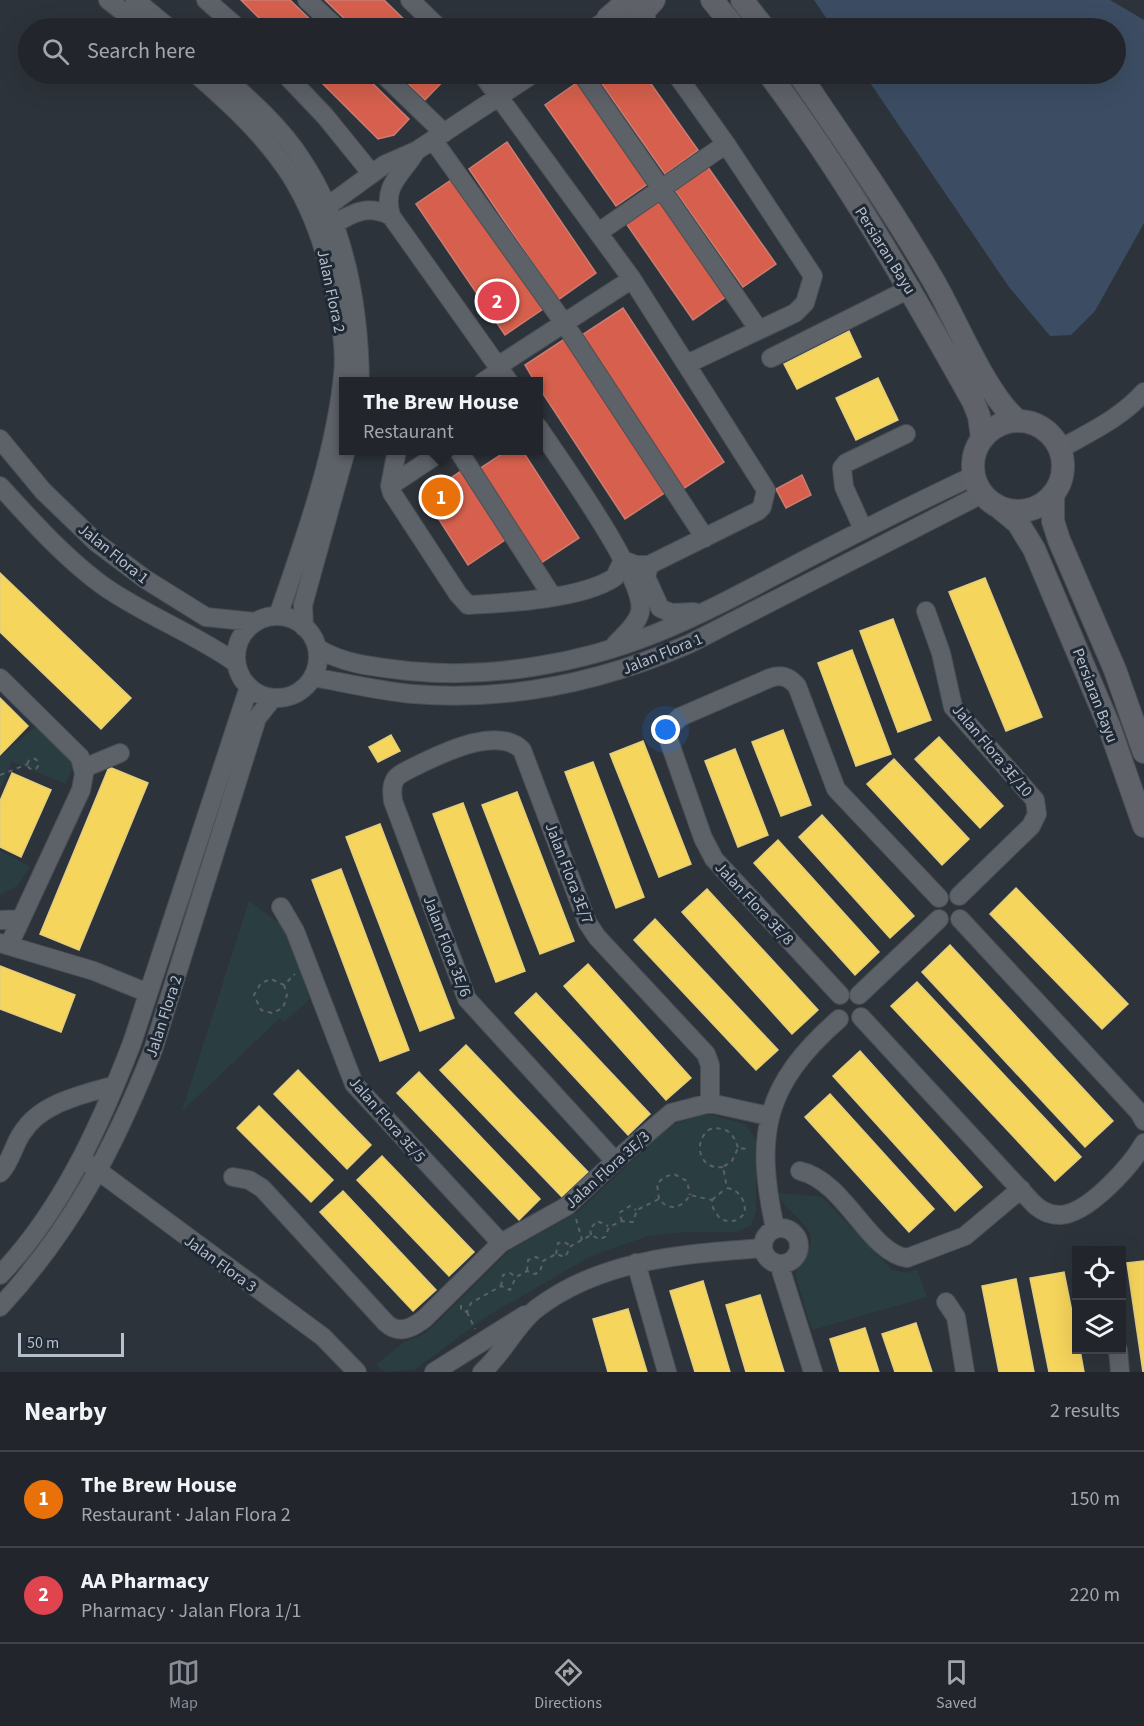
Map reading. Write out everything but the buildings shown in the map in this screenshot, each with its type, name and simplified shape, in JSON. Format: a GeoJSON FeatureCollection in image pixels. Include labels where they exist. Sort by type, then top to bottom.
{"type":"FeatureCollection","features":[{"type":"Feature","properties":{"kind":"main road"},"geometry":{"type":"LineString","coordinates":[[607,18],[629,0]]}},
{"type":"Feature","properties":{"kind":"main road"},"geometry":{"type":"LineString","coordinates":[[644,18],[644,10],[654,0]]}},
{"type":"Feature","properties":{"kind":"main road"},"geometry":{"type":"LineString","coordinates":[[703,0],[724,14]]}},
{"type":"Feature","properties":{"kind":"main road"},"geometry":{"type":"LineString","coordinates":[[742,0],[756,18]]}},
{"type":"Feature","properties":{"kind":"main road","name":"Persiaran Bayu"},"geometry":{"type":"LineString","coordinates":[[777,84],[792,104],[911,288],[973,401],[979,416],[982,437],[975,449],[977,485],[1018,523],[1035,549],[1109,726],[1144,826]]}},
{"type":"Feature","properties":{"kind":"main road","name":"Persiaran Bayu"},"geometry":{"type":"LineString","coordinates":[[806,84],[911,244],[1000,402],[1018,420],[1043,428],[1060,449],[1063,473],[1053,496],[1053,521],[1115,670],[1144,752]]}},
{"type":"Feature","properties":{"kind":"main road"},"geometry":{"type":"LineString","coordinates":[[982,437],[992,428],[1018,420]]}},
{"type":"Feature","properties":{"kind":"main road"},"geometry":{"type":"LineString","coordinates":[[1000,508],[1011,512],[1034,509],[1053,496]]}},
{"type":"Feature","properties":{"kind":"street"},"geometry":{"type":"LineString","coordinates":[[108,0],[131,18]]}},
{"type":"Feature","properties":{"kind":"street"},"geometry":{"type":"LineString","coordinates":[[135,0],[157,18]]}},
{"type":"Feature","properties":{"kind":"street"},"geometry":{"type":"LineString","coordinates":[[307,0],[326,18]]}},
{"type":"Feature","properties":{"kind":"street"},"geometry":{"type":"LineString","coordinates":[[410,0],[429,18]]}},
{"type":"Feature","properties":{"kind":"street"},"geometry":{"type":"LineString","coordinates":[[211,2],[228,18]]}},
{"type":"Feature","properties":{"kind":"street","name":"Jalan Flora 2"},"geometry":{"type":"LineString","coordinates":[[206,84],[271,147],[324,220],[339,314],[343,377]]}},
{"type":"Feature","properties":{"kind":"street","name":"Jalan Flora 2"},"geometry":{"type":"LineString","coordinates":[[231,84],[288,141],[302,159],[358,322],[360,377]]}},
{"type":"Feature","properties":{"kind":"street"},"geometry":{"type":"LineString","coordinates":[[295,84],[326,116],[372,174]]}},
{"type":"Feature","properties":{"kind":"street"},"geometry":{"type":"LineString","coordinates":[[392,84],[439,136],[705,538]]}},
{"type":"Feature","properties":{"kind":"street"},"geometry":{"type":"LineString","coordinates":[[490,84],[632,279],[765,490],[762,507],[758,511],[705,538],[649,565],[636,565],[623,560]]}},
{"type":"Feature","properties":{"kind":"street"},"geometry":{"type":"LineString","coordinates":[[324,220],[372,174],[395,159],[416,151],[519,84]]}},
{"type":"Feature","properties":{"kind":"street"},"geometry":{"type":"LineString","coordinates":[[589,84],[759,330]]}},
{"type":"Feature","properties":{"kind":"street"},"geometry":{"type":"LineString","coordinates":[[683,84],[810,268],[813,276],[810,292],[800,309],[687,364]]}},
{"type":"Feature","properties":{"kind":"street"},"geometry":{"type":"LineString","coordinates":[[599,232],[726,144]]}},
{"type":"Feature","properties":{"kind":"street"},"geometry":{"type":"LineString","coordinates":[[416,151],[404,171],[390,187],[387,202],[391,216],[503,373],[564,323],[632,279]]}},
{"type":"Feature","properties":{"kind":"street"},"geometry":{"type":"LineString","coordinates":[[324,220],[370,208],[391,216]]}},
{"type":"Feature","properties":{"kind":"street"},"geometry":{"type":"LineString","coordinates":[[771,358],[911,288]]}},
{"type":"Feature","properties":{"kind":"street"},"geometry":{"type":"LineString","coordinates":[[1060,449],[1111,421],[1131,407],[1144,392]]}},
{"type":"Feature","properties":{"kind":"street","name":"Jalan Flora 2"},"geometry":{"type":"LineString","coordinates":[[278,616],[331,444],[339,400]]}},
{"type":"Feature","properties":{"kind":"street"},"geometry":{"type":"LineString","coordinates":[[862,529],[844,487],[842,468],[906,434]]}},
{"type":"Feature","properties":{"kind":"street"},"geometry":{"type":"LineString","coordinates":[[543,435],[623,560],[636,588],[640,611],[629,631],[612,648]]}},
{"type":"Feature","properties":{"kind":"street","name":"Jalan Flora 1"},"geometry":{"type":"LineString","coordinates":[[0,439],[51,499],[97,543],[145,579],[206,617],[255,622],[278,616]]}},
{"type":"Feature","properties":{"kind":"street"},"geometry":{"type":"LineString","coordinates":[[304,627],[303,605],[345,455]]}},
{"type":"Feature","properties":{"kind":"street"},"geometry":{"type":"LineString","coordinates":[[396,455],[390,486],[446,577],[468,605],[509,603],[552,596],[609,581],[618,572],[623,560]]}},
{"type":"Feature","properties":{"kind":"street"},"geometry":{"type":"LineString","coordinates":[[390,486],[436,455]]}},
{"type":"Feature","properties":{"kind":"street"},"geometry":{"type":"LineString","coordinates":[[461,455],[552,596]]}},
{"type":"Feature","properties":{"kind":"street","name":"Jalan Flora 1"},"geometry":{"type":"LineString","coordinates":[[317,648],[335,658],[374,667],[423,672],[475,672],[517,668],[612,648],[705,611],[862,529],[977,485]]}},
{"type":"Feature","properties":{"kind":"street","name":"Jalan Flora 1"},"geometry":{"type":"LineString","coordinates":[[313,677],[412,694],[453,695],[528,691],[579,682],[644,662],[689,644],[977,485]]}},
{"type":"Feature","properties":{"kind":"street","name":"Jalan Flora 1"},"geometry":{"type":"LineString","coordinates":[[0,486],[46,536],[101,584],[159,621],[203,642],[236,663],[249,687]]}},
{"type":"Feature","properties":{"kind":"street"},"geometry":{"type":"LineString","coordinates":[[649,565],[646,577],[660,608],[671,613],[705,611]]}},
{"type":"Feature","properties":{"kind":"street","name":"Jalan Flora 3E/10"},"geometry":{"type":"LineString","coordinates":[[926,611],[941,653],[953,706],[1026,787],[1037,807],[1036,820],[1031,826],[959,897]]}},
{"type":"Feature","properties":{"kind":"street"},"geometry":{"type":"LineString","coordinates":[[249,687],[260,695],[273,698],[296,694],[313,677],[317,668],[317,648],[304,627],[292,619],[278,616]]}},
{"type":"Feature","properties":{"kind":"street"},"geometry":{"type":"LineString","coordinates":[[236,663],[240,640],[255,622]]}},
{"type":"Feature","properties":{"kind":"street","name":"Jalan Flora 3E/8"},"geometry":{"type":"LineString","coordinates":[[840,995],[719,864],[703,838],[668,733],[672,723],[680,717],[777,676],[783,676],[793,682],[836,789],[939,898]]}},
{"type":"Feature","properties":{"kind":"street"},"geometry":{"type":"LineString","coordinates":[[0,678],[80,757],[84,768],[81,790],[21,918],[4,944],[94,971],[148,993]]}},
{"type":"Feature","properties":{"kind":"street","name":"Jalan Flora 2"},"geometry":{"type":"LineString","coordinates":[[0,1275],[16,1258],[58,1199],[80,1160],[115,1085],[148,993],[249,687]]}},
{"type":"Feature","properties":{"kind":"street","name":"Jalan Flora 2"},"geometry":{"type":"LineString","coordinates":[[0,1307],[33,1272],[77,1211],[99,1170],[153,1050],[257,718],[273,698]]}},
{"type":"Feature","properties":{"kind":"street","name":"Jalan Flora 3E/7"},"geometry":{"type":"LineString","coordinates":[[450,750],[466,744],[504,741],[515,744],[522,750],[587,922],[592,931],[706,1054],[710,1065],[710,1104]]}},
{"type":"Feature","properties":{"kind":"street","name":"Jalan Flora 3E/6"},"geometry":{"type":"LineString","coordinates":[[450,750],[399,775],[393,783],[392,795],[463,989],[474,1009],[615,1161]]}},
{"type":"Feature","properties":{"kind":"street"},"geometry":{"type":"LineString","coordinates":[[84,768],[120,753]]}},
{"type":"Feature","properties":{"kind":"street"},"geometry":{"type":"LineString","coordinates":[[951,893],[959,897],[965,910],[960,919],[952,923],[939,919],[935,906],[939,898],[951,893]]}},
{"type":"Feature","properties":{"kind":"street","name":"Jalan Flora 3E/5"},"geometry":{"type":"LineString","coordinates":[[281,907],[295,931],[354,1084],[501,1243]]}},
{"type":"Feature","properties":{"kind":"street"},"geometry":{"type":"LineString","coordinates":[[0,920],[21,918]]}},
{"type":"Feature","properties":{"kind":"street"},"geometry":{"type":"LineString","coordinates":[[859,996],[939,919]]}},
{"type":"Feature","properties":{"kind":"street"},"geometry":{"type":"LineString","coordinates":[[960,919],[1139,1112],[1144,1121]]}},
{"type":"Feature","properties":{"kind":"street"},"geometry":{"type":"LineString","coordinates":[[850,992],[859,996],[864,1004],[861,1017],[848,1022],[840,1019],[834,1007],[840,995],[850,992]]}},
{"type":"Feature","properties":{"kind":"street"},"geometry":{"type":"LineString","coordinates":[[861,1017],[1043,1211],[1061,1215],[1081,1207],[1110,1185],[1144,1143]]}},
{"type":"Feature","properties":{"kind":"street"},"geometry":{"type":"LineString","coordinates":[[775,1228],[767,1192],[769,1116],[781,1086],[798,1058],[840,1019]]}},
{"type":"Feature","properties":{"kind":"street"},"geometry":{"type":"LineString","coordinates":[[0,1173],[6,1167],[21,1134],[31,1120],[70,1098],[115,1085]]}},
{"type":"Feature","properties":{"kind":"street","name":"Jalan Flora 3E/3"},"geometry":{"type":"LineString","coordinates":[[233,1177],[249,1180],[262,1188],[390,1326],[397,1330],[407,1329],[423,1319],[501,1243],[572,1202],[671,1113],[710,1104],[769,1116]]}},
{"type":"Feature","properties":{"kind":"street","name":"Jalan Flora 3"},"geometry":{"type":"LineString","coordinates":[[80,1160],[99,1170],[160,1219],[323,1337],[357,1372]]}},
{"type":"Feature","properties":{"kind":"street"},"geometry":{"type":"LineString","coordinates":[[800,1172],[822,1179],[889,1251],[907,1258],[965,1236],[1021,1190]]}},
{"type":"Feature","properties":{"kind":"street"},"geometry":{"type":"LineString","coordinates":[[775,1228],[766,1236],[763,1248],[769,1258],[779,1264],[813,1372]]}},
{"type":"Feature","properties":{"kind":"street"},"geometry":{"type":"LineString","coordinates":[[775,1228],[793,1231],[799,1241],[795,1258],[779,1264]]}},
{"type":"Feature","properties":{"kind":"street"},"geometry":{"type":"LineString","coordinates":[[434,1372],[490,1335],[586,1281],[636,1263],[670,1255],[763,1248]]}},
{"type":"Feature","properties":{"kind":"street"},"geometry":{"type":"LineString","coordinates":[[636,1263],[667,1372]]}},
{"type":"Feature","properties":{"kind":"street"},"geometry":{"type":"LineString","coordinates":[[946,1302],[956,1317],[965,1372]]}},
{"type":"Feature","properties":{"kind":"street"},"geometry":{"type":"LineString","coordinates":[[482,1372],[492,1364],[535,1310]]}},
{"type":"Feature","properties":{"kind":"street"},"geometry":{"type":"LineString","coordinates":[[1118,1354],[1120,1372]]}},
{"type":"Feature","properties":{"kind":"path"},"geometry":{"type":"LineString","coordinates":[[0,775],[28,764]]}},
{"type":"Feature","properties":{"kind":"path"},"geometry":{"type":"LineString","coordinates":[[284,985],[307,964]]}},
{"type":"Feature","properties":{"kind":"path"},"geometry":{"type":"LineString","coordinates":[[272,979],[284,985],[287,995],[283,1008],[272,1013],[261,1010],[254,995],[261,983],[272,979]]}},
{"type":"Feature","properties":{"kind":"path"},"geometry":{"type":"LineString","coordinates":[[710,1128],[727,1130],[734,1136],[738,1148],[732,1161],[723,1167],[710,1165],[702,1158],[698,1146],[702,1134],[710,1128]]}},
{"type":"Feature","properties":{"kind":"path"},"geometry":{"type":"LineString","coordinates":[[738,1148],[767,1150]]}},
{"type":"Feature","properties":{"kind":"path"},"geometry":{"type":"LineString","coordinates":[[723,1167],[727,1188]]}},
{"type":"Feature","properties":{"kind":"path"},"geometry":{"type":"LineString","coordinates":[[674,1174],[687,1181],[690,1195],[684,1204],[674,1208],[659,1199],[657,1184],[664,1177],[674,1174]]}},
{"type":"Feature","properties":{"kind":"path"},"geometry":{"type":"LineString","coordinates":[[727,1188],[734,1190],[742,1198],[745,1212],[740,1218],[730,1222],[720,1219],[712,1208],[712,1200],[720,1191],[727,1188]]}},
{"type":"Feature","properties":{"kind":"path"},"geometry":{"type":"LineString","coordinates":[[690,1195],[712,1200]]}},
{"type":"Feature","properties":{"kind":"path"},"geometry":{"type":"LineString","coordinates":[[591,1235],[598,1239],[605,1237],[609,1227],[622,1221],[633,1222],[637,1210],[659,1199]]}},
{"type":"Feature","properties":{"kind":"path"},"geometry":{"type":"LineString","coordinates":[[572,1202],[582,1240]]}},
{"type":"Feature","properties":{"kind":"path"},"geometry":{"type":"LineString","coordinates":[[622,1221],[619,1213],[623,1208],[630,1206],[637,1210]]}},
{"type":"Feature","properties":{"kind":"path"},"geometry":{"type":"LineString","coordinates":[[591,1235],[590,1229],[597,1221],[609,1227]]}},
{"type":"Feature","properties":{"kind":"path"},"geometry":{"type":"LineString","coordinates":[[556,1254],[561,1257],[568,1255],[571,1246],[591,1235]]}},
{"type":"Feature","properties":{"kind":"path"},"geometry":{"type":"LineString","coordinates":[[556,1254],[558,1243],[564,1242],[571,1246]]}},
{"type":"Feature","properties":{"kind":"path"},"geometry":{"type":"LineString","coordinates":[[527,1271],[535,1274],[540,1272],[543,1261],[556,1254]]}},
{"type":"Feature","properties":{"kind":"path"},"geometry":{"type":"LineString","coordinates":[[527,1271],[528,1260],[536,1257],[543,1261]]}},
{"type":"Feature","properties":{"kind":"path"},"geometry":{"type":"LineString","coordinates":[[501,1286],[510,1290],[516,1278],[527,1271]]}},
{"type":"Feature","properties":{"kind":"path"},"geometry":{"type":"LineString","coordinates":[[501,1286],[503,1275],[510,1273],[516,1278]]}},
{"type":"Feature","properties":{"kind":"path"},"geometry":{"type":"LineString","coordinates":[[471,1303],[501,1286]]}},
{"type":"Feature","properties":{"kind":"green space"},"geometry":{"type":"Polygon","coordinates":[[[41,722],[63,743],[73,765],[66,784],[12,762],[0,789],[0,757],[41,722]]]}},
{"type":"Feature","properties":{"kind":"green space"},"geometry":{"type":"Polygon","coordinates":[[[0,850],[30,867],[17,886],[0,895],[0,850]]]}},
{"type":"Feature","properties":{"kind":"green space"},"geometry":{"type":"Polygon","coordinates":[[[249,901],[283,926],[310,999],[284,1022],[280,1018],[182,1111],[249,901]]]}},
{"type":"Feature","properties":{"kind":"green space"},"geometry":{"type":"Polygon","coordinates":[[[708,1114],[745,1124],[756,1140],[756,1211],[751,1225],[737,1232],[685,1232],[648,1236],[591,1256],[486,1317],[414,1370],[386,1372],[376,1365],[404,1342],[425,1334],[510,1250],[578,1212],[663,1132],[676,1123],[708,1114]]]}},
{"type":"Feature","properties":{"kind":"green space"},"geometry":{"type":"Polygon","coordinates":[[[778,1193],[822,1197],[892,1270],[907,1273],[917,1269],[927,1297],[812,1330],[795,1274],[809,1249],[810,1233],[786,1207],[778,1193]]]}},
{"type":"Feature","properties":{"kind":"water"},"geometry":{"type":"Polygon","coordinates":[[[814,0],[1110,0],[1144,20],[1144,223],[1095,311],[1071,335],[1050,336],[1009,287],[871,84],[1126,84],[1126,18],[826,18],[814,0]]]}},
{"type":"Feature","properties":{"kind":"place","name":"AA Pharmacy"},"geometry":{"type":"Point","coordinates":[497,301]}},
{"type":"Feature","properties":{"kind":"place","name":"The Brew House"},"geometry":{"type":"Point","coordinates":[441,497]}}]}
